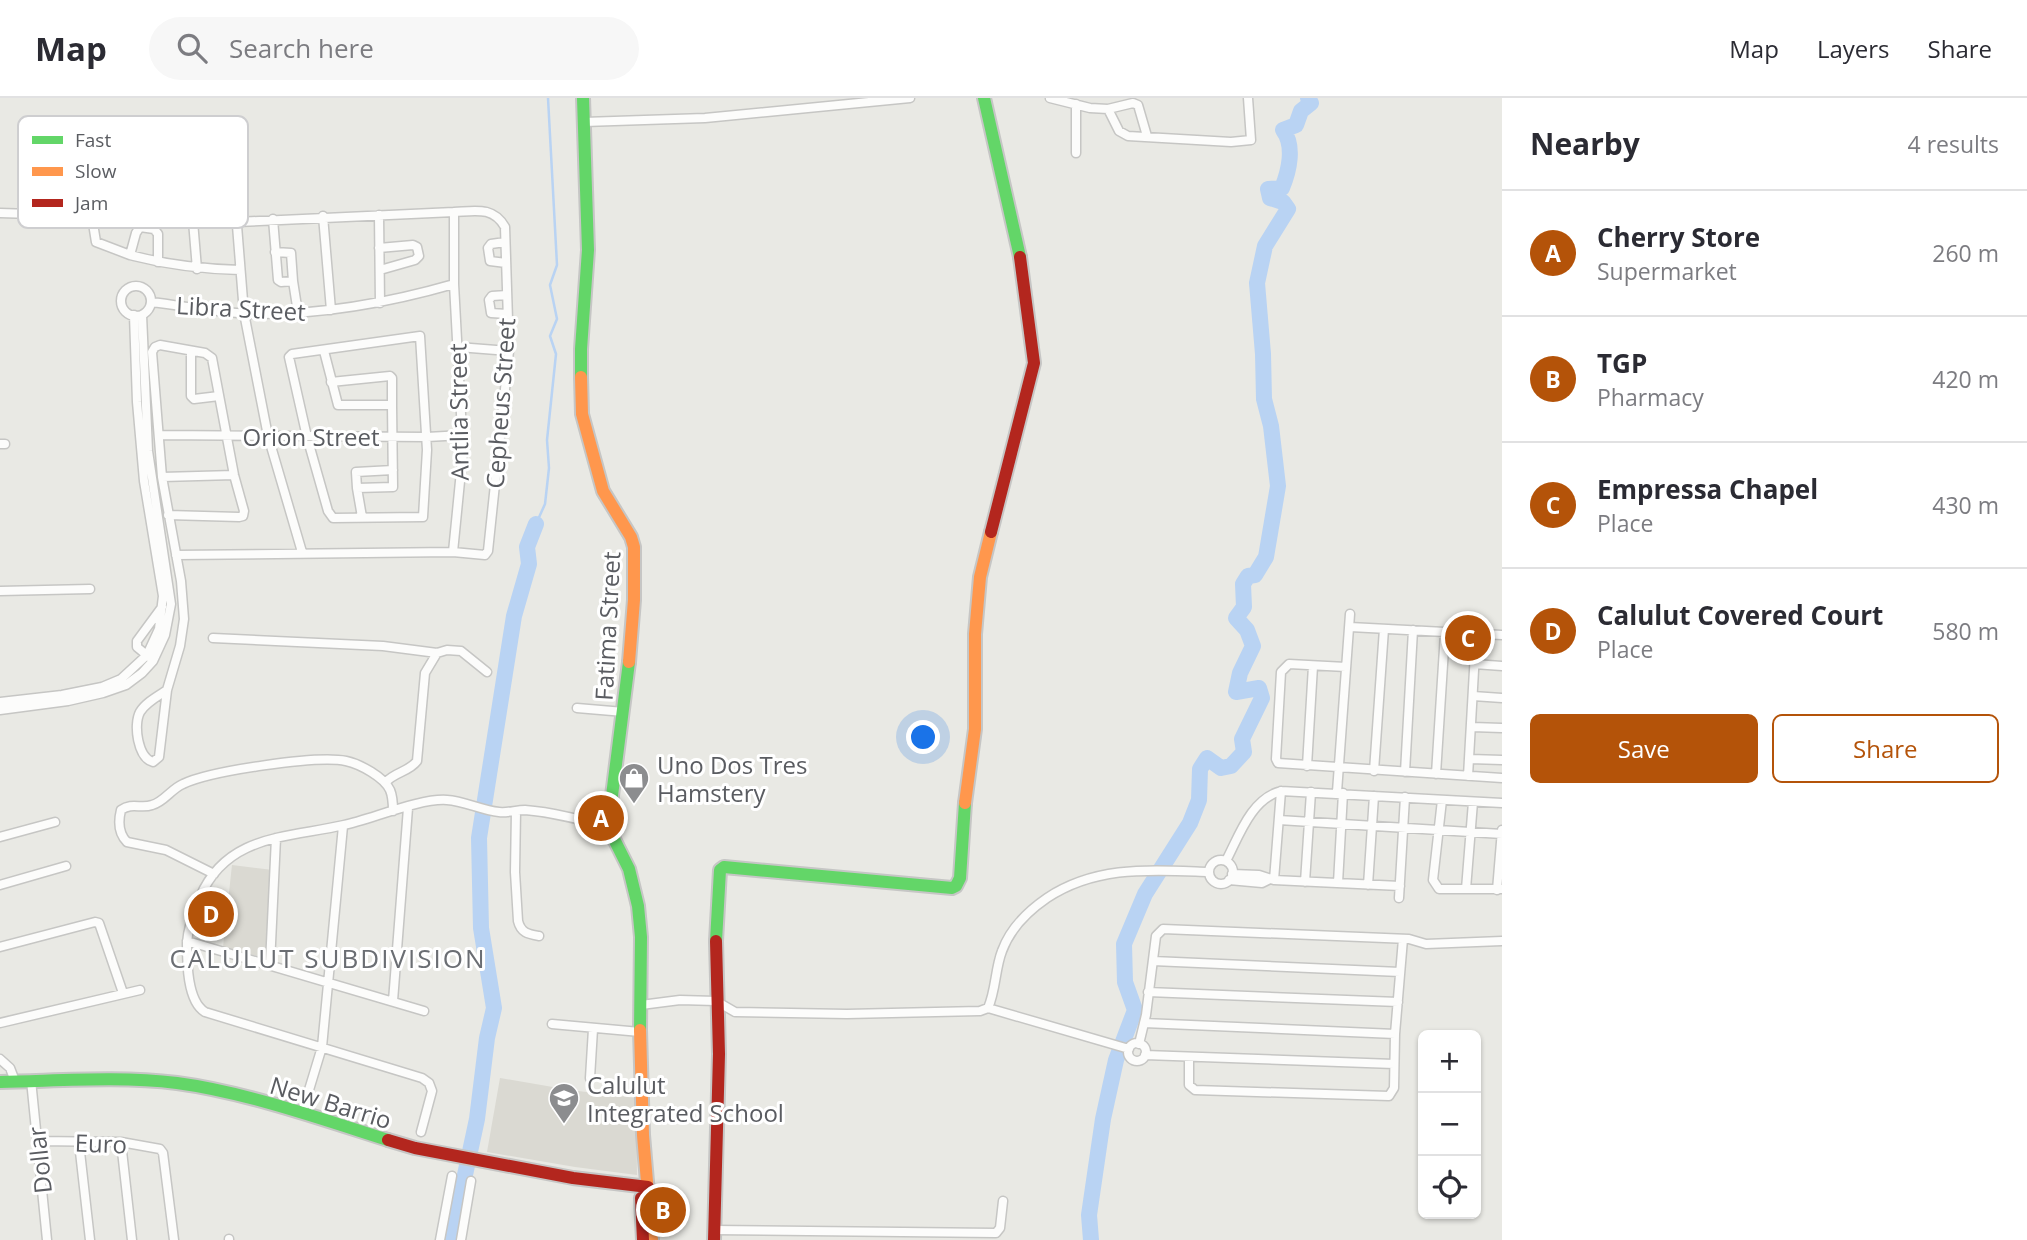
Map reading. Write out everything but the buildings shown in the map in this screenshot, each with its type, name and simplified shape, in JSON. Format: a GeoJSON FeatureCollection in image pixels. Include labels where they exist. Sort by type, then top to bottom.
{"type":"FeatureCollection","features":[{"type":"Feature","properties":{"kind":"street","name":"Fatima Street"},"geometry":{"type":"LineString","coordinates":[[583,98],[588,250],[581,349],[582,414],[603,491],[631,537],[634,547],[634,600],[624,712],[608,827]]}},
{"type":"Feature","properties":{"kind":"street"},"geometry":{"type":"LineString","coordinates":[[584,122],[705,118],[910,98]]}},
{"type":"Feature","properties":{"kind":"street"},"geometry":{"type":"LineString","coordinates":[[984,98],[1021,260],[1034,363],[980,577],[975,634],[975,729],[959,882],[951,888],[724,867],[720,870],[716,920],[719,1080],[714,1235],[996,1233],[1000,1228],[1003,1201]]}},
{"type":"Feature","properties":{"kind":"street"},"geometry":{"type":"LineString","coordinates":[[1050,98],[1108,109],[1133,103],[1138,105],[1147,136]]}},
{"type":"Feature","properties":{"kind":"street"},"geometry":{"type":"LineString","coordinates":[[1108,109],[1123,134],[1171,139],[1251,140],[1248,98]]}},
{"type":"Feature","properties":{"kind":"street"},"geometry":{"type":"LineString","coordinates":[[1076,104],[1076,153]]}},
{"type":"Feature","properties":{"kind":"street","name":"Cepheus Street"},"geometry":{"type":"LineString","coordinates":[[453,552],[487,553],[509,351],[505,227],[494,213],[488,211],[454,212]]}},
{"type":"Feature","properties":{"kind":"street"},"geometry":{"type":"LineString","coordinates":[[248,218],[454,212]]}},
{"type":"Feature","properties":{"kind":"street","name":"Antlia Street"},"geometry":{"type":"LineString","coordinates":[[453,552],[463,459],[454,284],[454,212]]}},
{"type":"Feature","properties":{"kind":"street"},"geometry":{"type":"LineString","coordinates":[[0,213],[18,214]]}},
{"type":"Feature","properties":{"kind":"street"},"geometry":{"type":"LineString","coordinates":[[379,215],[380,303]]}},
{"type":"Feature","properties":{"kind":"street"},"geometry":{"type":"LineString","coordinates":[[323,216],[331,310]]}},
{"type":"Feature","properties":{"kind":"street"},"geometry":{"type":"LineString","coordinates":[[273,219],[279,282],[293,281]]}},
{"type":"Feature","properties":{"kind":"street"},"geometry":{"type":"LineString","coordinates":[[94,228],[96,242],[130,255],[197,269],[240,270]]}},
{"type":"Feature","properties":{"kind":"street"},"geometry":{"type":"LineString","coordinates":[[130,255],[138,228],[154,229],[158,234],[158,262]]}},
{"type":"Feature","properties":{"kind":"street"},"geometry":{"type":"LineString","coordinates":[[194,228],[197,269]]}},
{"type":"Feature","properties":{"kind":"street"},"geometry":{"type":"LineString","coordinates":[[238,228],[244,313],[268,436],[302,552]]}},
{"type":"Feature","properties":{"kind":"street"},"geometry":{"type":"LineString","coordinates":[[505,242],[491,244],[488,248],[490,261],[506,262]]}},
{"type":"Feature","properties":{"kind":"street"},"geometry":{"type":"LineString","coordinates":[[379,248],[413,246],[417,247],[419,256],[415,260],[380,270]]}},
{"type":"Feature","properties":{"kind":"street"},"geometry":{"type":"LineString","coordinates":[[275,252],[291,253],[298,313]]}},
{"type":"Feature","properties":{"kind":"street","name":"Libra Street"},"geometry":{"type":"LineString","coordinates":[[151,302],[244,313],[298,313],[380,303],[454,284]]}},
{"type":"Feature","properties":{"kind":"street"},"geometry":{"type":"LineString","coordinates":[[137,286],[146,289],[151,302],[147,311],[138,315],[125,310],[121,302],[128,289],[137,286]]}},
{"type":"Feature","properties":{"kind":"street"},"geometry":{"type":"LineString","coordinates":[[507,295],[492,296],[489,300],[491,313],[507,314]]}},
{"type":"Feature","properties":{"kind":"street"},"geometry":{"type":"LineString","coordinates":[[0,710],[68,701],[103,690],[150,658],[167,604],[144,481],[138,315]]}},
{"type":"Feature","properties":{"kind":"street"},"geometry":{"type":"LineString","coordinates":[[420,336],[427,437],[423,517],[330,517],[307,437],[289,357],[292,354],[420,336]]}},
{"type":"Feature","properties":{"kind":"street"},"geometry":{"type":"LineString","coordinates":[[167,690],[147,704],[138,716],[140,751],[144,758],[153,762],[159,757],[167,690],[180,646],[184,619],[182,587],[168,515],[162,477],[152,352],[160,345],[205,353],[212,358],[234,475],[244,511],[243,516],[168,515]]}},
{"type":"Feature","properties":{"kind":"street"},"geometry":{"type":"LineString","coordinates":[[458,347],[509,351]]}},
{"type":"Feature","properties":{"kind":"street"},"geometry":{"type":"LineString","coordinates":[[191,351],[191,396],[219,396]]}},
{"type":"Feature","properties":{"kind":"street"},"geometry":{"type":"LineString","coordinates":[[324,351],[338,405],[393,405]]}},
{"type":"Feature","properties":{"kind":"street"},"geometry":{"type":"LineString","coordinates":[[331,382],[390,376],[392,378],[394,436],[391,488],[357,488]]}},
{"type":"Feature","properties":{"kind":"street","name":"Orion Street"},"geometry":{"type":"LineString","coordinates":[[159,435],[463,435]]}},
{"type":"Feature","properties":{"kind":"street"},"geometry":{"type":"LineString","coordinates":[[362,517],[356,472],[393,470]]}},
{"type":"Feature","properties":{"kind":"street"},"geometry":{"type":"LineString","coordinates":[[162,477],[234,475]]}},
{"type":"Feature","properties":{"kind":"street"},"geometry":{"type":"LineString","coordinates":[[176,555],[453,552]]}},
{"type":"Feature","properties":{"kind":"street"},"geometry":{"type":"LineString","coordinates":[[0,591],[90,589]]}},
{"type":"Feature","properties":{"kind":"street"},"geometry":{"type":"LineString","coordinates":[[150,658],[137,647],[137,641],[167,604]]}},
{"type":"Feature","properties":{"kind":"street"},"geometry":{"type":"LineString","coordinates":[[1338,883],[1341,824],[1338,767],[1350,614]]}},
{"type":"Feature","properties":{"kind":"street"},"geometry":{"type":"LineString","coordinates":[[1349,627],[1502,635]]}},
{"type":"Feature","properties":{"kind":"street"},"geometry":{"type":"LineString","coordinates":[[1374,771],[1384,629]]}},
{"type":"Feature","properties":{"kind":"street"},"geometry":{"type":"LineString","coordinates":[[1405,772],[1413,630]]}},
{"type":"Feature","properties":{"kind":"street"},"geometry":{"type":"LineString","coordinates":[[1437,774],[1445,633]]}},
{"type":"Feature","properties":{"kind":"street"},"geometry":{"type":"LineString","coordinates":[[1468,776],[1476,635]]}},
{"type":"Feature","properties":{"kind":"street"},"geometry":{"type":"LineString","coordinates":[[213,638],[383,646],[437,653],[447,650],[461,651],[487,672]]}},
{"type":"Feature","properties":{"kind":"street"},"geometry":{"type":"LineString","coordinates":[[385,783],[417,761],[425,673],[437,653]]}},
{"type":"Feature","properties":{"kind":"street"},"geometry":{"type":"LineString","coordinates":[[1346,667],[1289,664],[1281,672],[1276,747],[1278,763],[1502,778]]}},
{"type":"Feature","properties":{"kind":"street"},"geometry":{"type":"LineString","coordinates":[[1474,664],[1502,666]]}},
{"type":"Feature","properties":{"kind":"street"},"geometry":{"type":"LineString","coordinates":[[1307,766],[1313,666]]}},
{"type":"Feature","properties":{"kind":"street"},"geometry":{"type":"LineString","coordinates":[[0,702],[103,690]]}},
{"type":"Feature","properties":{"kind":"street"},"geometry":{"type":"LineString","coordinates":[[1473,696],[1502,698]]}},
{"type":"Feature","properties":{"kind":"street"},"geometry":{"type":"LineString","coordinates":[[577,708],[624,712]]}},
{"type":"Feature","properties":{"kind":"street"},"geometry":{"type":"LineString","coordinates":[[1472,727],[1502,728]]}},
{"type":"Feature","properties":{"kind":"street"},"geometry":{"type":"LineString","coordinates":[[1470,759],[1502,760]]}},
{"type":"Feature","properties":{"kind":"street"},"geometry":{"type":"LineString","coordinates":[[214,874],[174,853],[127,842],[122,837],[119,823],[121,810],[132,805],[153,805],[183,784],[223,773],[259,767],[345,761],[363,768],[385,783],[392,798],[393,811]]}},
{"type":"Feature","properties":{"kind":"street"},"geometry":{"type":"LineString","coordinates":[[1272,879],[1281,791]]}},
{"type":"Feature","properties":{"kind":"street"},"geometry":{"type":"LineString","coordinates":[[1226,861],[1256,807],[1267,796],[1281,791],[1340,792],[1502,803]]}},
{"type":"Feature","properties":{"kind":"street"},"geometry":{"type":"LineString","coordinates":[[1305,881],[1311,792]]}},
{"type":"Feature","properties":{"kind":"street"},"geometry":{"type":"LineString","coordinates":[[1368,885],[1374,796]]}},
{"type":"Feature","properties":{"kind":"street"},"geometry":{"type":"LineString","coordinates":[[1399,898],[1405,797]]}},
{"type":"Feature","properties":{"kind":"street"},"geometry":{"type":"LineString","coordinates":[[421,1132],[432,1091],[429,1083],[422,1078],[199,1009],[190,980],[187,942],[194,911],[205,885],[232,855],[276,838],[447,800],[491,811],[537,812],[608,827],[629,869],[638,906],[641,937],[640,1032],[645,1160],[643,1240]]}},
{"type":"Feature","properties":{"kind":"street"},"geometry":{"type":"LineString","coordinates":[[1279,820],[1404,826],[1439,830],[1470,832],[1502,832],[1499,890],[1439,889],[1435,885],[1433,880],[1439,830],[1442,800]]}},
{"type":"Feature","properties":{"kind":"street"},"geometry":{"type":"LineString","coordinates":[[1466,889],[1473,802]]}},
{"type":"Feature","properties":{"kind":"street"},"geometry":{"type":"LineString","coordinates":[[393,1001],[408,808]]}},
{"type":"Feature","properties":{"kind":"street"},"geometry":{"type":"LineString","coordinates":[[516,811],[515,872],[518,921],[520,929],[525,933],[539,936]]}},
{"type":"Feature","properties":{"kind":"street"},"geometry":{"type":"LineString","coordinates":[[0,837],[55,822]]}},
{"type":"Feature","properties":{"kind":"street"},"geometry":{"type":"LineString","coordinates":[[302,1113],[322,1047],[343,825]]}},
{"type":"Feature","properties":{"kind":"street"},"geometry":{"type":"LineString","coordinates":[[270,964],[276,838]]}},
{"type":"Feature","properties":{"kind":"street"},"geometry":{"type":"LineString","coordinates":[[1209,872],[1214,862],[1226,861],[1231,866],[1231,877]]}},
{"type":"Feature","properties":{"kind":"street"},"geometry":{"type":"LineString","coordinates":[[0,885],[66,866]]}},
{"type":"Feature","properties":{"kind":"street"},"geometry":{"type":"LineString","coordinates":[[641,1004],[680,1000],[716,1001],[735,1012],[980,1012],[988,1008],[1002,951],[1023,917],[1066,886],[1085,878],[1150,869],[1209,872]]}},
{"type":"Feature","properties":{"kind":"street"},"geometry":{"type":"LineString","coordinates":[[1209,872],[1215,882],[1222,884],[1231,877],[1262,883],[1272,879],[1399,886]]}},
{"type":"Feature","properties":{"kind":"street"},"geometry":{"type":"LineString","coordinates":[[0,947],[99,923],[123,993]]}},
{"type":"Feature","properties":{"kind":"street"},"geometry":{"type":"LineString","coordinates":[[1139,1044],[1156,936],[1163,929],[1403,939],[1426,944],[1502,941]]}},
{"type":"Feature","properties":{"kind":"street"},"geometry":{"type":"LineString","coordinates":[[1189,1057],[1188,1080],[1191,1088],[1195,1090],[1389,1096],[1394,1088],[1395,1034],[1403,939]]}},
{"type":"Feature","properties":{"kind":"street"},"geometry":{"type":"LineString","coordinates":[[187,942],[424,1011]]}},
{"type":"Feature","properties":{"kind":"street"},"geometry":{"type":"LineString","coordinates":[[1153,961],[1400,972]]}},
{"type":"Feature","properties":{"kind":"street"},"geometry":{"type":"LineString","coordinates":[[0,1023],[140,990]]}},
{"type":"Feature","properties":{"kind":"street"},"geometry":{"type":"LineString","coordinates":[[1148,992],[1398,1002]]}},
{"type":"Feature","properties":{"kind":"street"},"geometry":{"type":"LineString","coordinates":[[988,1008],[1127,1049],[1139,1044],[1144,1046],[1146,1055]]}},
{"type":"Feature","properties":{"kind":"street"},"geometry":{"type":"LineString","coordinates":[[1143,1023],[1395,1034]]}},
{"type":"Feature","properties":{"kind":"street"},"geometry":{"type":"LineString","coordinates":[[552,1024],[640,1032]]}},
{"type":"Feature","properties":{"kind":"street"},"geometry":{"type":"LineString","coordinates":[[590,1078],[593,1029]]}},
{"type":"Feature","properties":{"kind":"street"},"geometry":{"type":"LineString","coordinates":[[1127,1049],[1133,1060],[1142,1060],[1146,1055]]}},
{"type":"Feature","properties":{"kind":"street"},"geometry":{"type":"LineString","coordinates":[[1146,1055],[1394,1064]]}},
{"type":"Feature","properties":{"kind":"street"},"geometry":{"type":"LineString","coordinates":[[0,1059],[10,1068],[15,1081]]}},
{"type":"Feature","properties":{"kind":"street","name":"Dollar"},"geometry":{"type":"LineString","coordinates":[[31,1080],[47,1240]]}},
{"type":"Feature","properties":{"kind":"street","name":"New Barrio"},"geometry":{"type":"LineString","coordinates":[[0,1082],[121,1080],[176,1083],[302,1113],[415,1148],[573,1178],[644,1186]]}},
{"type":"Feature","properties":{"kind":"street","name":"Euro"},"geometry":{"type":"LineString","coordinates":[[37,1141],[121,1142],[156,1147],[163,1153],[174,1240]]}},
{"type":"Feature","properties":{"kind":"street"},"geometry":{"type":"LineString","coordinates":[[121,1142],[132,1240]]}},
{"type":"Feature","properties":{"kind":"street"},"geometry":{"type":"LineString","coordinates":[[79,1143],[90,1240]]}},
{"type":"Feature","properties":{"kind":"street"},"geometry":{"type":"LineString","coordinates":[[440,1240],[452,1176]]}},
{"type":"Feature","properties":{"kind":"street"},"geometry":{"type":"LineString","coordinates":[[461,1240],[471,1181]]}},
{"type":"Feature","properties":{"kind":"street"},"geometry":{"type":"LineString","coordinates":[[644,1186],[652,1240]]}},
{"type":"Feature","properties":{"kind":"shaded area"},"geometry":{"type":"Polygon","coordinates":[[[232,865],[273,870],[265,958],[223,947],[232,865]]]}},
{"type":"Feature","properties":{"kind":"shaded area","name":"Calulut Integrated School"},"geometry":{"type":"Polygon","coordinates":[[[500,1078],[636,1098],[637,1175],[487,1152],[500,1078]]]}},
{"type":"Feature","properties":{"kind":"waterway"},"geometry":{"type":"LineString","coordinates":[[536,524],[545,504],[549,468],[547,440],[556,354],[550,336],[557,319],[550,285],[557,265],[548,98]]}},
{"type":"Feature","properties":{"kind":"waterway"},"geometry":{"type":"LineString","coordinates":[[1091,1240],[1089,1215],[1103,1119],[1116,1060],[1135,1010],[1125,982],[1124,944],[1145,894],[1190,823],[1199,800],[1200,769],[1207,758],[1221,768],[1231,766],[1244,752],[1242,739],[1262,698],[1259,688],[1236,692],[1240,673],[1253,646],[1247,630],[1236,618],[1244,607],[1243,584],[1248,576],[1255,575],[1266,557],[1278,486],[1271,426],[1264,399],[1257,283],[1265,246],[1288,209],[1283,202],[1270,198],[1268,189],[1282,188],[1287,174],[1290,151],[1283,130],[1296,125],[1301,111],[1311,103],[1308,98]]}},
{"type":"Feature","properties":{"kind":"waterway"},"geometry":{"type":"LineString","coordinates":[[451,1240],[477,1119],[487,1038],[494,1008],[481,928],[479,838],[514,616],[529,564],[527,547],[536,524]]}},
{"type":"Feature","properties":{"kind":"traffic: fast"},"geometry":{"type":"LineString","coordinates":[[581,377],[588,250],[583,98]]}},
{"type":"Feature","properties":{"kind":"traffic: fast"},"geometry":{"type":"LineString","coordinates":[[984,98],[1020,257]]}},
{"type":"Feature","properties":{"kind":"traffic: fast"},"geometry":{"type":"LineString","coordinates":[[629,662],[608,827],[629,869],[638,906],[641,937],[640,1030]]}},
{"type":"Feature","properties":{"kind":"traffic: fast"},"geometry":{"type":"LineString","coordinates":[[716,941],[720,870],[724,867],[952,888],[956,886],[960,878],[965,803]]}},
{"type":"Feature","properties":{"kind":"traffic: fast"},"geometry":{"type":"LineString","coordinates":[[0,1082],[111,1079],[177,1083],[256,1099],[388,1140]]}},
{"type":"Feature","properties":{"kind":"traffic: slow"},"geometry":{"type":"LineString","coordinates":[[581,377],[582,414],[603,491],[631,537],[634,547],[634,600],[629,662]]}},
{"type":"Feature","properties":{"kind":"traffic: slow"},"geometry":{"type":"LineString","coordinates":[[965,803],[975,729],[975,634],[980,577],[991,532]]}},
{"type":"Feature","properties":{"kind":"traffic: slow"},"geometry":{"type":"LineString","coordinates":[[640,1030],[643,1135],[652,1240]]}},
{"type":"Feature","properties":{"kind":"traffic: jam"},"geometry":{"type":"LineString","coordinates":[[991,532],[1034,363],[1020,257]]}},
{"type":"Feature","properties":{"kind":"traffic: jam"},"geometry":{"type":"LineString","coordinates":[[714,1240],[719,1054],[716,941]]}},
{"type":"Feature","properties":{"kind":"traffic: jam"},"geometry":{"type":"LineString","coordinates":[[388,1140],[415,1148],[573,1178],[648,1187]]}},
{"type":"Feature","properties":{"kind":"traffic: jam"},"geometry":{"type":"LineString","coordinates":[[641,1198],[643,1240]]}},
{"type":"Feature","properties":{"kind":"place","name":"Empressa Chapel"},"geometry":{"type":"Point","coordinates":[1468,638]}},
{"type":"Feature","properties":{"kind":"place","name":"Uno Dos Tres Hamstery"},"geometry":{"type":"Point","coordinates":[634,805]}},
{"type":"Feature","properties":{"kind":"place","name":"Cherry Store"},"geometry":{"type":"Point","coordinates":[601,818]}},
{"type":"Feature","properties":{"kind":"place","name":"Calulut Covered Court"},"geometry":{"type":"Point","coordinates":[211,914]}},
{"type":"Feature","properties":{"kind":"place","name":"Calulut Integrated School"},"geometry":{"type":"Point","coordinates":[564,1125]}},
{"type":"Feature","properties":{"kind":"place","name":"TGP"},"geometry":{"type":"Point","coordinates":[663,1210]}},
{"type":"Feature","properties":{"kind":"district","name":"CALULUT SUBDIVISION"},"geometry":{"type":"Point","coordinates":[328,958]}}]}
